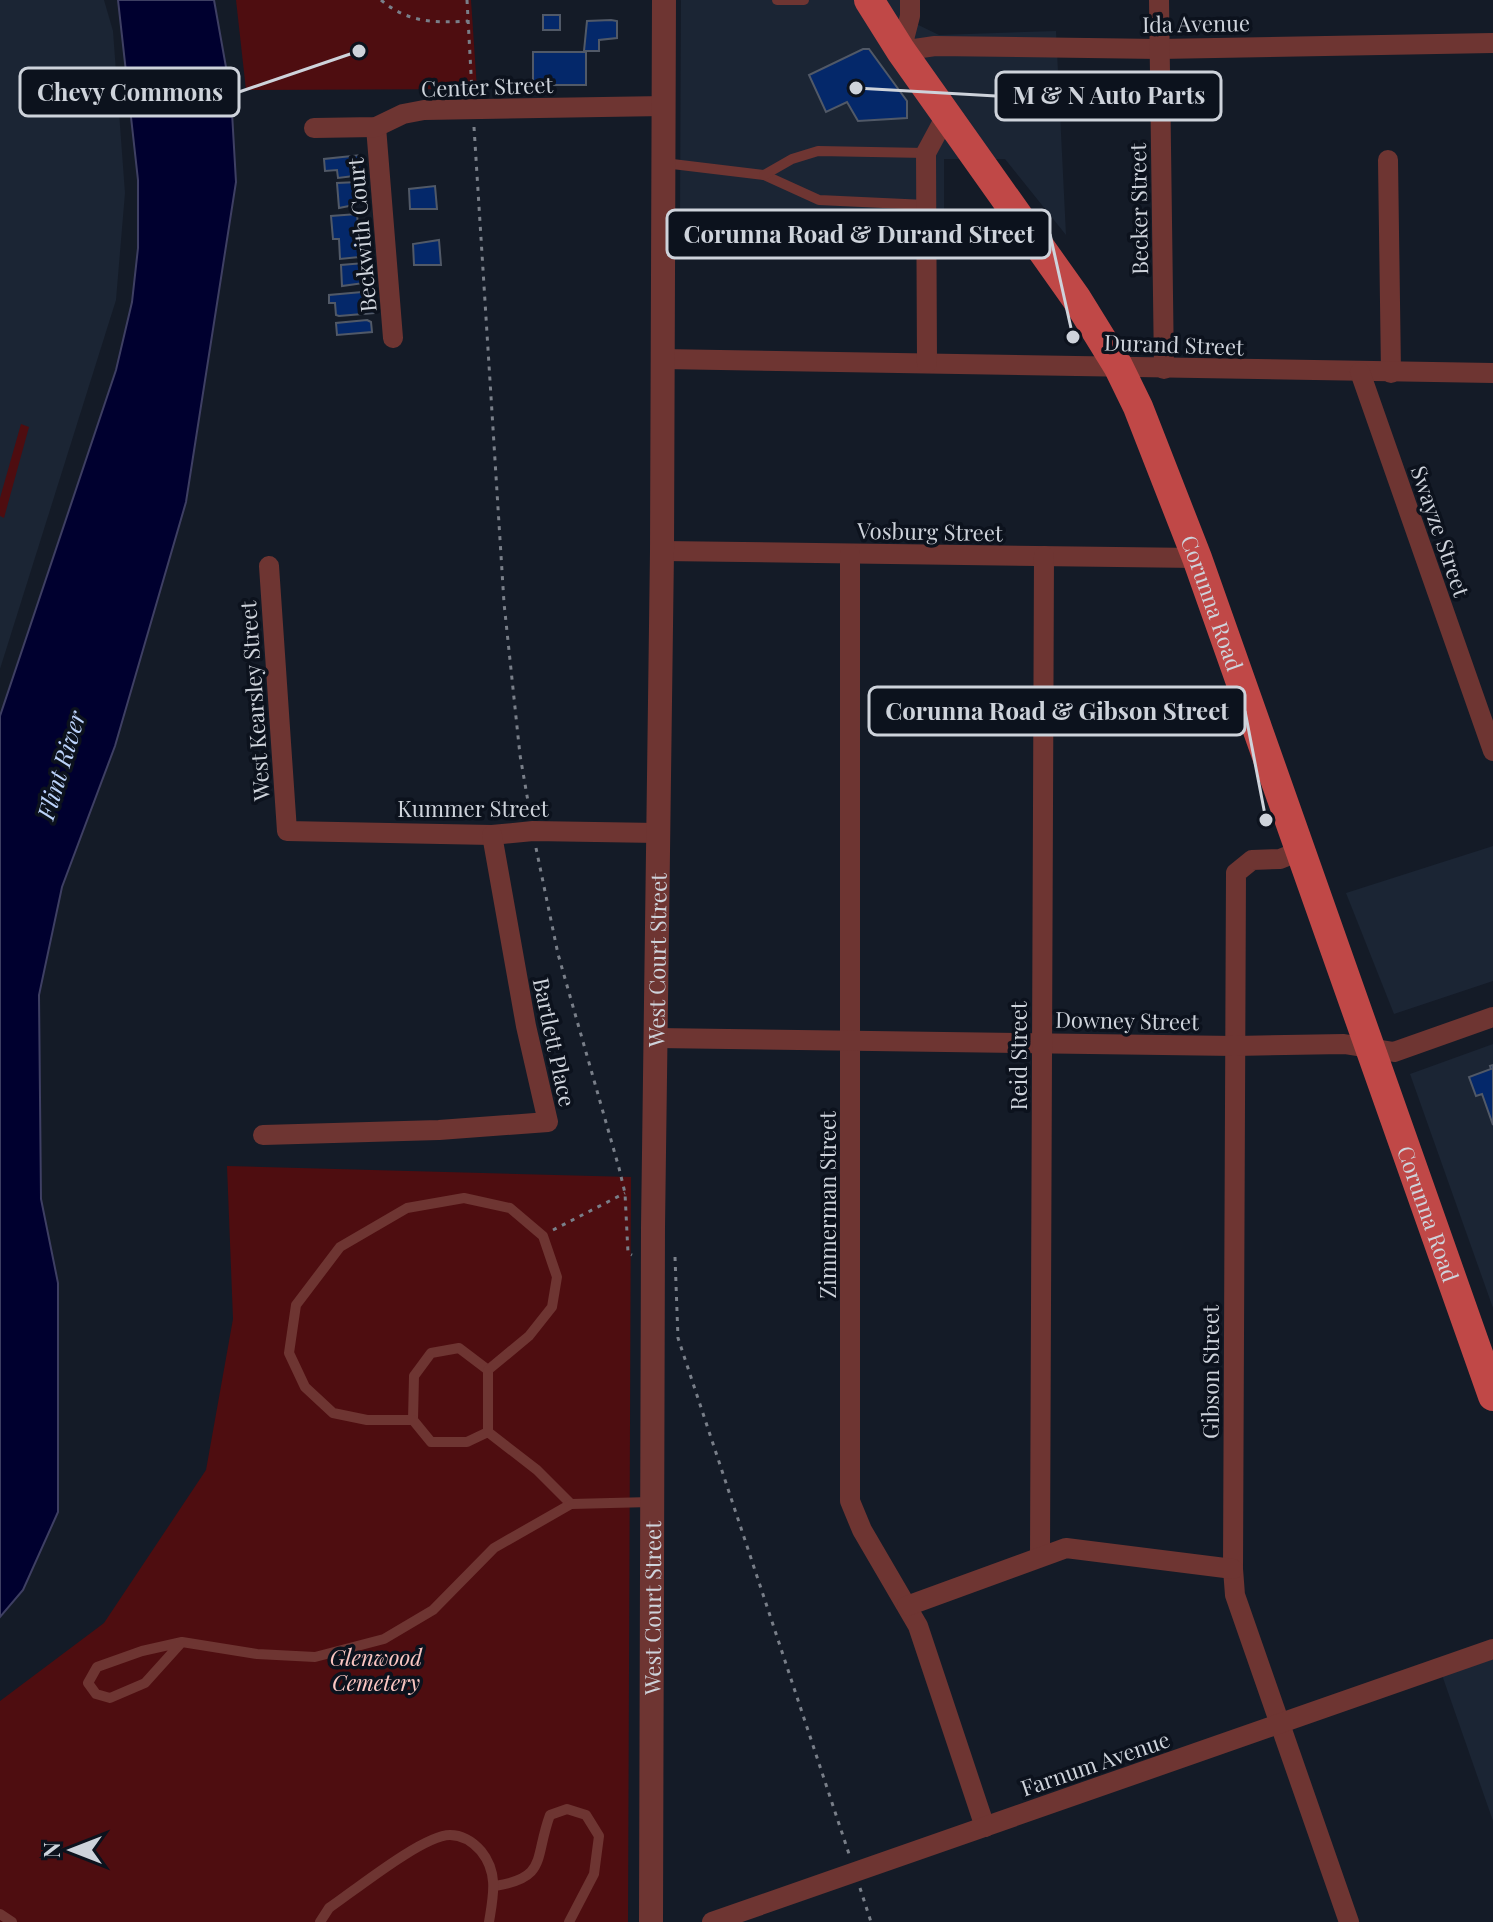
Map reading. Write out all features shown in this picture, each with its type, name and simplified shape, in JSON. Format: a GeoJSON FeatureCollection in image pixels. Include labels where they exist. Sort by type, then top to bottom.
{"type":"FeatureCollection","features":[{"type":"Feature","properties":{"kind":"main road","name":"Corunna Road"},"geometry":{"type":"LineString","coordinates":[[869,0],[901,51],[1076,298],[1118,366],[1138,407],[1197,558],[1493,1396]]}},
{"type":"Feature","properties":{"kind":"street","name":"West Court Street"},"geometry":{"type":"LineString","coordinates":[[651,1922],[653,1203],[662,551],[664,0]]}},
{"type":"Feature","properties":{"kind":"street"},"geometry":{"type":"LineString","coordinates":[[901,51],[910,16],[910,0]]}},
{"type":"Feature","properties":{"kind":"street","name":"Becker Street"},"geometry":{"type":"LineString","coordinates":[[1159,0],[1164,369]]}},
{"type":"Feature","properties":{"kind":"street","name":"Ida Avenue"},"geometry":{"type":"LineString","coordinates":[[901,51],[935,46],[1159,49],[1493,43]]}},
{"type":"Feature","properties":{"kind":"street","name":"Center Street"},"geometry":{"type":"LineString","coordinates":[[314,128],[376,127],[403,114],[424,110],[665,106]]}},
{"type":"Feature","properties":{"kind":"street"},"geometry":{"type":"LineString","coordinates":[[927,363],[926,153],[947,114]]}},
{"type":"Feature","properties":{"kind":"street","name":"Beckwith Court"},"geometry":{"type":"LineString","coordinates":[[376,127],[393,338]]}},
{"type":"Feature","properties":{"kind":"street"},"geometry":{"type":"LineString","coordinates":[[1388,160],[1391,373]]}},
{"type":"Feature","properties":{"kind":"street","name":"Durand Street"},"geometry":{"type":"LineString","coordinates":[[662,359],[1493,373]]}},
{"type":"Feature","properties":{"kind":"street","name":"Swayze Street"},"geometry":{"type":"LineString","coordinates":[[1360,372],[1493,751]]}},
{"type":"Feature","properties":{"kind":"street","name":"Vosburg Street"},"geometry":{"type":"LineString","coordinates":[[662,551],[1197,558]]}},
{"type":"Feature","properties":{"kind":"street","name":"Zimmerman Street"},"geometry":{"type":"LineString","coordinates":[[850,554],[850,1501],[862,1530],[918,1626],[985,1827]]}},
{"type":"Feature","properties":{"kind":"street","name":"Reid Street"},"geometry":{"type":"LineString","coordinates":[[1040,1556],[1044,556]]}},
{"type":"Feature","properties":{"kind":"street","name":"West Kearsley Street"},"geometry":{"type":"LineString","coordinates":[[269,566],[287,831]]}},
{"type":"Feature","properties":{"kind":"street","name":"Kummer Street"},"geometry":{"type":"LineString","coordinates":[[287,831],[492,835],[533,831],[658,833]]}},
{"type":"Feature","properties":{"kind":"street","name":"Bartlett Place"},"geometry":{"type":"LineString","coordinates":[[263,1135],[439,1130],[548,1122],[526,1026],[492,835]]}},
{"type":"Feature","properties":{"kind":"street","name":"Gibson Street"},"geometry":{"type":"LineString","coordinates":[[1300,851],[1280,859],[1252,860],[1236,873],[1233,1569],[1235,1595],[1349,1922]]}},
{"type":"Feature","properties":{"kind":"street","name":"Downey Street"},"geometry":{"type":"LineString","coordinates":[[657,1038],[1235,1046],[1344,1044],[1394,1052],[1493,1017]]}},
{"type":"Feature","properties":{"kind":"street"},"geometry":{"type":"LineString","coordinates":[[907,1606],[1066,1548],[1233,1569]]}},
{"type":"Feature","properties":{"kind":"street","name":"Farnum Avenue"},"geometry":{"type":"LineString","coordinates":[[723,1920],[1493,1649]]}},
{"type":"Feature","properties":{"kind":"lane"},"geometry":{"type":"LineString","coordinates":[[777,0],[804,0]]}},
{"type":"Feature","properties":{"kind":"lane"},"geometry":{"type":"LineString","coordinates":[[764,175],[792,159],[818,151],[926,153]]}},
{"type":"Feature","properties":{"kind":"lane"},"geometry":{"type":"LineString","coordinates":[[664,163],[764,175],[819,200],[926,205]]}},
{"type":"Feature","properties":{"kind":"lane"},"geometry":{"type":"LineString","coordinates":[[413,1420],[367,1420],[333,1413],[305,1387],[289,1353],[296,1305],[340,1247],[407,1208],[464,1198],[510,1208],[543,1236],[557,1277],[552,1307],[529,1336],[488,1370]]}},
{"type":"Feature","properties":{"kind":"lane"},"geometry":{"type":"LineString","coordinates":[[488,1370],[459,1348],[431,1353],[414,1376],[413,1420],[431,1442],[467,1442],[488,1432]]}},
{"type":"Feature","properties":{"kind":"lane"},"geometry":{"type":"LineString","coordinates":[[488,1370],[488,1432]]}},
{"type":"Feature","properties":{"kind":"lane"},"geometry":{"type":"LineString","coordinates":[[488,1432],[537,1470],[571,1504]]}},
{"type":"Feature","properties":{"kind":"lane"},"geometry":{"type":"LineString","coordinates":[[182,1642],[145,1683],[110,1698],[96,1694],[88,1683],[97,1667],[142,1651],[182,1642],[257,1654],[315,1657],[384,1639],[433,1610],[494,1548],[571,1504],[653,1502]]}},
{"type":"Feature","properties":{"kind":"lane"},"geometry":{"type":"LineString","coordinates":[[495,1886],[520,1882],[536,1868],[550,1815],[567,1809],[586,1815],[599,1836],[594,1874],[569,1922]]}},
{"type":"Feature","properties":{"kind":"lane"},"geometry":{"type":"LineString","coordinates":[[320,1922],[329,1908],[430,1839],[451,1834],[473,1842],[487,1859],[495,1886],[489,1922]]}},
{"type":"Feature","properties":{"kind":"lane"},"geometry":{"type":"LineString","coordinates":[[0,1914],[12,1922]]}},
{"type":"Feature","properties":{"kind":"path"},"geometry":{"type":"LineString","coordinates":[[381,0],[397,12],[422,22],[468,21]]}},
{"type":"Feature","properties":{"kind":"path"},"geometry":{"type":"LineString","coordinates":[[467,0],[472,100]]}},
{"type":"Feature","properties":{"kind":"path"},"geometry":{"type":"LineString","coordinates":[[474,118],[504,603],[520,755],[531,821]]}},
{"type":"Feature","properties":{"kind":"path"},"geometry":{"type":"LineString","coordinates":[[535,842],[558,954],[625,1193],[628,1253],[633,1255]]}},
{"type":"Feature","properties":{"kind":"path"},"geometry":{"type":"LineString","coordinates":[[543,1236],[625,1193]]}},
{"type":"Feature","properties":{"kind":"path"},"geometry":{"type":"LineString","coordinates":[[671,1256],[677,1263],[678,1338],[852,1864]]}},
{"type":"Feature","properties":{"kind":"path"},"geometry":{"type":"LineString","coordinates":[[858,1883],[871,1922]]}},
{"type":"Feature","properties":{"kind":"shaded area"},"geometry":{"type":"Polygon","coordinates":[[[0,0],[104,0],[113,31],[125,193],[116,300],[0,669],[0,0]]]}},
{"type":"Feature","properties":{"kind":"shaded area"},"geometry":{"type":"Polygon","coordinates":[[[681,0],[901,0],[902,17],[939,35],[1056,31],[1066,235],[1005,159],[944,159],[944,223],[680,219],[681,0]]]}},
{"type":"Feature","properties":{"kind":"shaded area"},"geometry":{"type":"Polygon","coordinates":[[[1493,846],[1493,981],[1394,1014],[1346,893],[1493,846]]]}},
{"type":"Feature","properties":{"kind":"shaded area"},"geometry":{"type":"Polygon","coordinates":[[[1493,1044],[1493,1308],[1410,1074],[1493,1044]]]}},
{"type":"Feature","properties":{"kind":"shaded area"},"geometry":{"type":"Polygon","coordinates":[[[1493,1659],[1493,1821],[1442,1675],[1493,1659]]]}},
{"type":"Feature","properties":{"kind":"green space"},"geometry":{"type":"Polygon","coordinates":[[[236,0],[471,0],[477,89],[246,90],[236,0]]]}},
{"type":"Feature","properties":{"kind":"green space"},"geometry":{"type":"Polygon","coordinates":[[[21,424],[29,427],[4,518],[0,516],[0,498],[21,424]]]}},
{"type":"Feature","properties":{"kind":"green space","name":"Glenwood Cemetery"},"geometry":{"type":"Polygon","coordinates":[[[227,1166],[631,1177],[628,1922],[0,1922],[0,1701],[104,1623],[206,1470],[233,1319],[227,1166]]]}},
{"type":"Feature","properties":{"kind":"water","name":"Flint River"},"geometry":{"type":"Polygon","coordinates":[[[118,0],[214,0],[231,95],[236,182],[186,502],[115,746],[62,887],[39,995],[41,1199],[58,1283],[58,1512],[23,1590],[0,1617],[0,716],[116,370],[132,302],[138,248],[138,180],[118,0]]]}},
{"type":"Feature","properties":{"kind":"building"},"geometry":{"type":"Polygon","coordinates":[[[543,15],[560,15],[560,30],[543,30],[543,15]]]}},
{"type":"Feature","properties":{"kind":"building"},"geometry":{"type":"Polygon","coordinates":[[[587,21],[617,21],[617,38],[599,40],[599,51],[584,51],[587,21]]]}},
{"type":"Feature","properties":{"kind":"building"},"geometry":{"type":"Polygon","coordinates":[[[869,49],[907,101],[907,118],[858,121],[847,102],[826,112],[809,75],[869,49]]]}},
{"type":"Feature","properties":{"kind":"building"},"geometry":{"type":"Polygon","coordinates":[[[533,52],[586,52],[586,85],[533,85],[533,52]]]}},
{"type":"Feature","properties":{"kind":"building"},"geometry":{"type":"Polygon","coordinates":[[[361,155],[362,175],[338,178],[337,170],[325,171],[324,159],[361,155]]]}},
{"type":"Feature","properties":{"kind":"building"},"geometry":{"type":"Polygon","coordinates":[[[337,183],[363,184],[364,203],[339,208],[337,183]]]}},
{"type":"Feature","properties":{"kind":"building"},"geometry":{"type":"Polygon","coordinates":[[[435,186],[437,209],[410,209],[409,189],[435,186]]]}},
{"type":"Feature","properties":{"kind":"building"},"geometry":{"type":"Polygon","coordinates":[[[357,214],[359,236],[368,238],[369,256],[340,259],[339,239],[333,239],[331,216],[357,214]]]}},
{"type":"Feature","properties":{"kind":"building"},"geometry":{"type":"Polygon","coordinates":[[[439,240],[441,265],[414,265],[413,244],[439,240]]]}},
{"type":"Feature","properties":{"kind":"building"},"geometry":{"type":"Polygon","coordinates":[[[341,265],[370,265],[371,282],[342,286],[341,265]]]}},
{"type":"Feature","properties":{"kind":"building"},"geometry":{"type":"Polygon","coordinates":[[[373,291],[374,313],[339,316],[336,315],[335,303],[329,303],[329,295],[373,291]]]}},
{"type":"Feature","properties":{"kind":"building"},"geometry":{"type":"Polygon","coordinates":[[[371,322],[372,332],[337,335],[336,323],[371,322]]]}},
{"type":"Feature","properties":{"kind":"building"},"geometry":{"type":"Polygon","coordinates":[[[1493,1065],[1493,1125],[1482,1094],[1476,1096],[1469,1077],[1491,1069],[1493,1065]]]}},
{"type":"Feature","properties":{"kind":"place","name":"Chevy Commons"},"geometry":{"type":"Point","coordinates":[359,51]}},
{"type":"Feature","properties":{"kind":"place","name":"M & N Auto Parts"},"geometry":{"type":"Point","coordinates":[856,88]}},
{"type":"Feature","properties":{"kind":"place","name":"Corunna Road & Durand Street"},"geometry":{"type":"Point","coordinates":[1073,337]}},
{"type":"Feature","properties":{"kind":"place","name":"Corunna Road & Gibson Street"},"geometry":{"type":"Point","coordinates":[1266,820]}}]}
